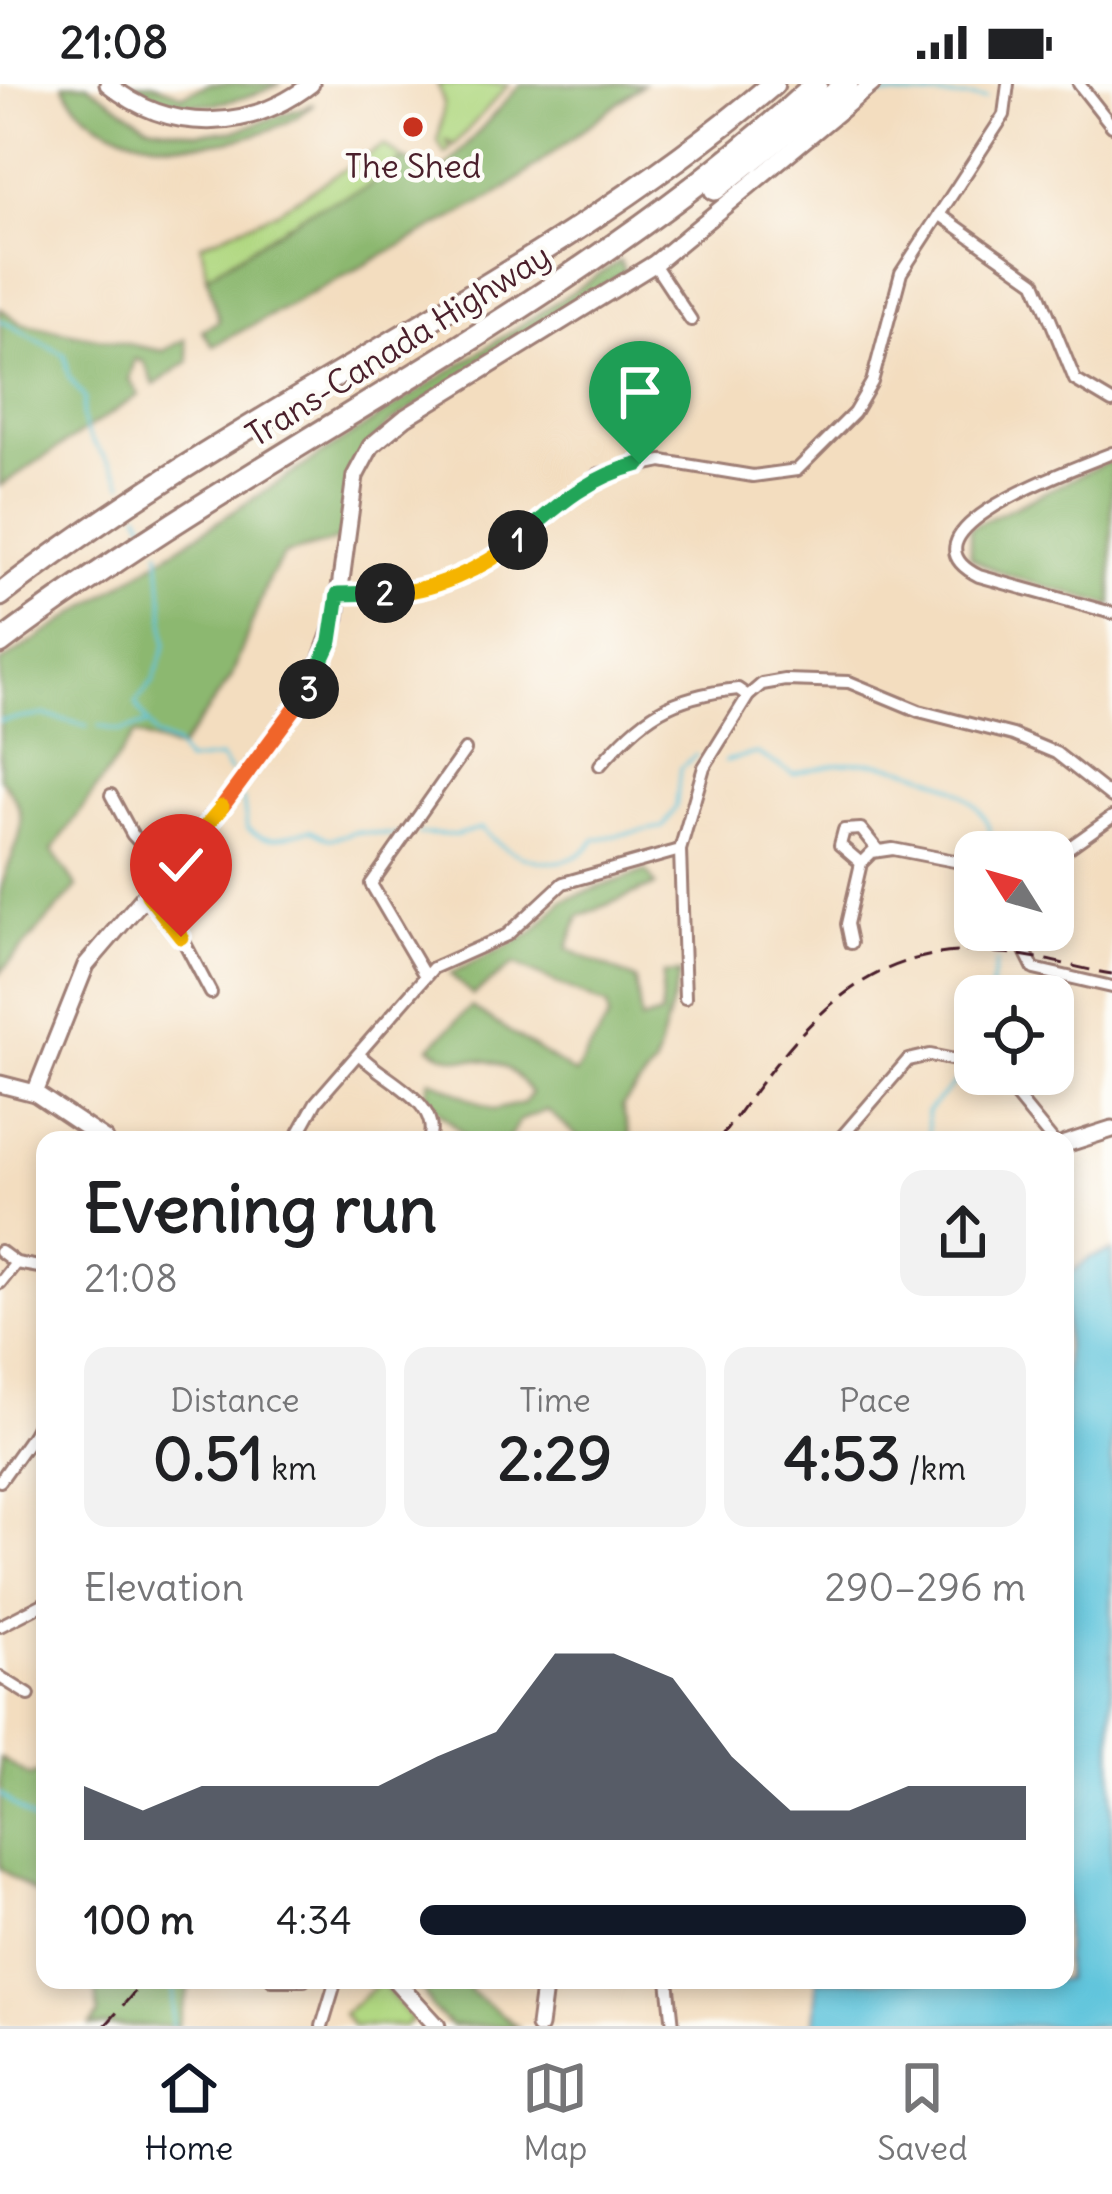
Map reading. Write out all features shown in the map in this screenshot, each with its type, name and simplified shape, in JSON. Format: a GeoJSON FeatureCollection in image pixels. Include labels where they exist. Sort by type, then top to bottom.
{"type":"FeatureCollection","features":[{"type":"Feature","properties":{"kind":"highway"},"geometry":{"type":"LineString","coordinates":[[651,179],[758,84]]}},
{"type":"Feature","properties":{"kind":"highway","name":"Trans-Canada Highway"},"geometry":{"type":"LineString","coordinates":[[0,595],[194,459],[651,179],[773,84]]}},
{"type":"Feature","properties":{"kind":"highway","name":"Trans-Canada Highway"},"geometry":{"type":"LineString","coordinates":[[0,644],[156,536],[576,272],[700,184],[816,84]]}},
{"type":"Feature","properties":{"kind":"highway"},"geometry":{"type":"LineString","coordinates":[[576,272],[638,241],[724,183],[848,84]]}},
{"type":"Feature","properties":{"kind":"street"},"geometry":{"type":"LineString","coordinates":[[108,84],[151,111],[207,122],[264,112],[311,84]]}},
{"type":"Feature","properties":{"kind":"street"},"geometry":{"type":"LineString","coordinates":[[35,1093],[86,965],[167,872],[314,682],[331,641],[355,476],[379,437],[654,264],[872,84]]}},
{"type":"Feature","properties":{"kind":"street"},"geometry":{"type":"LineString","coordinates":[[338,594],[409,593],[458,576],[512,545],[599,474],[662,461],[753,476],[797,470],[854,413],[872,382],[901,273],[1004,115],[1008,84]]}},
{"type":"Feature","properties":{"kind":"street"},"geometry":{"type":"LineString","coordinates":[[1079,84],[1112,126]]}},
{"type":"Feature","properties":{"kind":"street"},"geometry":{"type":"LineString","coordinates":[[939,214],[1035,282],[1075,380],[1112,402]]}},
{"type":"Feature","properties":{"kind":"street"},"geometry":{"type":"LineString","coordinates":[[654,264],[691,320]]}},
{"type":"Feature","properties":{"kind":"street"},"geometry":{"type":"LineString","coordinates":[[1112,453],[985,510],[964,526],[958,548],[962,563],[980,576],[1112,613]]}},
{"type":"Feature","properties":{"kind":"street"},"geometry":{"type":"LineString","coordinates":[[686,998],[680,850],[704,767],[748,696],[762,684],[848,682],[920,711],[1013,735],[1056,753],[1112,797]]}},
{"type":"Feature","properties":{"kind":"street"},"geometry":{"type":"LineString","coordinates":[[600,765],[638,722],[678,700],[738,689],[748,696]]}},
{"type":"Feature","properties":{"kind":"street"},"geometry":{"type":"LineString","coordinates":[[425,976],[371,884],[464,751]]}},
{"type":"Feature","properties":{"kind":"street"},"geometry":{"type":"LineString","coordinates":[[112,795],[132,834],[167,872]]}},
{"type":"Feature","properties":{"kind":"street"},"geometry":{"type":"LineString","coordinates":[[1074,844],[1112,818]]}},
{"type":"Feature","properties":{"kind":"street"},"geometry":{"type":"LineString","coordinates":[[861,863],[841,845],[844,830],[861,829],[877,849],[954,862]]}},
{"type":"Feature","properties":{"kind":"street"},"geometry":{"type":"LineString","coordinates":[[851,943],[848,924],[861,863],[877,849]]}},
{"type":"Feature","properties":{"kind":"street"},"geometry":{"type":"LineString","coordinates":[[300,1131],[316,1102],[425,976],[442,963],[507,935],[563,883],[680,850]]}},
{"type":"Feature","properties":{"kind":"street"},"geometry":{"type":"LineString","coordinates":[[148,895],[181,937],[211,994]]}},
{"type":"Feature","properties":{"kind":"street"},"geometry":{"type":"LineString","coordinates":[[1025,951],[1034,969],[1112,987]]}},
{"type":"Feature","properties":{"kind":"street"},"geometry":{"type":"LineString","coordinates":[[358,1054],[423,1105],[431,1120],[430,1131]]}},
{"type":"Feature","properties":{"kind":"street"},"geometry":{"type":"LineString","coordinates":[[847,1131],[908,1060],[930,1055],[954,1060]]}},
{"type":"Feature","properties":{"kind":"street"},"geometry":{"type":"LineString","coordinates":[[0,1084],[35,1093],[92,1131]]}},
{"type":"Feature","properties":{"kind":"street"},"geometry":{"type":"LineString","coordinates":[[1015,1095],[1045,1131]]}},
{"type":"Feature","properties":{"kind":"street"},"geometry":{"type":"LineString","coordinates":[[1074,1141],[1112,1129]]}},
{"type":"Feature","properties":{"kind":"street"},"geometry":{"type":"LineString","coordinates":[[0,1251],[16,1263],[36,1266]]}},
{"type":"Feature","properties":{"kind":"street"},"geometry":{"type":"LineString","coordinates":[[0,1283],[16,1263]]}},
{"type":"Feature","properties":{"kind":"street"},"geometry":{"type":"LineString","coordinates":[[0,1481],[36,1429]]}},
{"type":"Feature","properties":{"kind":"street"},"geometry":{"type":"LineString","coordinates":[[32,1436],[36,1438]]}},
{"type":"Feature","properties":{"kind":"street"},"geometry":{"type":"LineString","coordinates":[[0,1626],[36,1608]]}},
{"type":"Feature","properties":{"kind":"street"},"geometry":{"type":"LineString","coordinates":[[0,1677],[29,1695]]}},
{"type":"Feature","properties":{"kind":"street"},"geometry":{"type":"LineString","coordinates":[[322,2026],[333,1989]]}},
{"type":"Feature","properties":{"kind":"street"},"geometry":{"type":"LineString","coordinates":[[403,1989],[437,2026]]}},
{"type":"Feature","properties":{"kind":"street"},"geometry":{"type":"LineString","coordinates":[[539,2026],[544,1989]]}},
{"type":"Feature","properties":{"kind":"street"},"geometry":{"type":"LineString","coordinates":[[669,1989],[673,2026]]}},
{"type":"Feature","properties":{"kind":"green space"},"geometry":{"type":"Polygon","coordinates":[[[63,84],[87,84],[148,125],[197,133],[235,131],[314,104],[256,134],[181,144],[144,140],[110,129],[82,111],[63,84]]]}},
{"type":"Feature","properties":{"kind":"green space"},"geometry":{"type":"Polygon","coordinates":[[[132,84],[152,84],[183,95],[209,84],[281,84],[243,98],[206,104],[169,100],[132,84]]]}},
{"type":"Feature","properties":{"kind":"green space"},"geometry":{"type":"Polygon","coordinates":[[[438,84],[509,84],[454,145],[445,139],[451,148],[445,154],[438,142],[444,104],[438,84]]]}},
{"type":"Feature","properties":{"kind":"green space"},"geometry":{"type":"Polygon","coordinates":[[[521,84],[643,84],[503,191],[213,346],[202,330],[219,321],[207,276],[311,210],[365,189],[403,159],[439,176],[521,84]]]}},
{"type":"Feature","properties":{"kind":"green space"},"geometry":{"type":"Polygon","coordinates":[[[384,145],[403,159],[365,189],[311,210],[207,276],[201,244],[274,213],[384,145]]]}},
{"type":"Feature","properties":{"kind":"green space"},"geometry":{"type":"Polygon","coordinates":[[[620,261],[625,272],[390,423],[367,448],[339,540],[285,554],[269,578],[231,678],[179,750],[135,734],[52,851],[77,887],[0,973],[0,894],[21,823],[13,795],[0,778],[0,663],[620,261]]]}},
{"type":"Feature","properties":{"kind":"green space"},"geometry":{"type":"Polygon","coordinates":[[[0,308],[20,323],[163,351],[185,339],[189,361],[154,385],[144,362],[135,359],[129,379],[139,395],[0,486],[0,308]]]}},
{"type":"Feature","properties":{"kind":"green space"},"geometry":{"type":"Polygon","coordinates":[[[1112,460],[1112,606],[1016,578],[970,556],[970,528],[1112,460]]]}},
{"type":"Feature","properties":{"kind":"green space"},"geometry":{"type":"Polygon","coordinates":[[[646,871],[656,885],[579,916],[567,949],[636,980],[641,1021],[661,1015],[663,974],[680,973],[654,1067],[622,1106],[629,1131],[571,1131],[547,1110],[519,1121],[513,1131],[460,1131],[425,1098],[430,1079],[494,1110],[524,1103],[531,1093],[504,1067],[443,1055],[430,1047],[471,1007],[575,1074],[609,1018],[607,1006],[514,964],[473,995],[450,974],[531,934],[563,900],[646,871]]]}},
{"type":"Feature","properties":{"kind":"green space"},"geometry":{"type":"Polygon","coordinates":[[[0,1758],[29,1776],[36,1774],[36,1894],[0,1868],[0,1758]]]}},
{"type":"Feature","properties":{"kind":"green space"},"geometry":{"type":"Polygon","coordinates":[[[97,1989],[188,1989],[178,2026],[90,2026],[98,2015],[97,1989]]]}},
{"type":"Feature","properties":{"kind":"green space"},"geometry":{"type":"Polygon","coordinates":[[[372,1989],[386,1989],[412,2020],[405,2026],[353,2026],[343,2014],[372,1989]]]}},
{"type":"Feature","properties":{"kind":"green space"},"geometry":{"type":"Polygon","coordinates":[[[422,1989],[470,1989],[517,2026],[451,2026],[432,2008],[422,1989]]]}},
{"type":"Feature","properties":{"kind":"water"},"geometry":{"type":"Polygon","coordinates":[[[1112,1251],[1112,2026],[814,2026],[816,1989],[1074,1989],[1074,1270],[1091,1257],[1112,1251]]]}},
{"type":"Feature","properties":{"kind":"waterway"},"geometry":{"type":"LineString","coordinates":[[876,95],[986,98]]}},
{"type":"Feature","properties":{"kind":"waterway"},"geometry":{"type":"LineString","coordinates":[[0,320],[65,355],[69,377],[85,399],[82,413],[88,435],[123,485]]}},
{"type":"Feature","properties":{"kind":"waterway"},"geometry":{"type":"LineString","coordinates":[[139,512],[146,527]]}},
{"type":"Feature","properties":{"kind":"waterway"},"geometry":{"type":"LineString","coordinates":[[159,551],[166,644],[153,682],[135,703],[157,737],[176,745],[186,762],[220,758],[231,772]]}},
{"type":"Feature","properties":{"kind":"waterway"},"geometry":{"type":"LineString","coordinates":[[0,721],[44,715],[88,726]]}},
{"type":"Feature","properties":{"kind":"waterway"},"geometry":{"type":"LineString","coordinates":[[99,726],[120,731],[148,724]]}},
{"type":"Feature","properties":{"kind":"waterway"},"geometry":{"type":"LineString","coordinates":[[725,761],[757,753],[793,774],[857,762],[923,774],[965,796],[980,811],[989,831]]}},
{"type":"Feature","properties":{"kind":"waterway"},"geometry":{"type":"LineString","coordinates":[[419,834],[456,835],[481,828],[522,856],[538,861],[569,859],[596,839],[663,827],[676,807],[680,768],[696,755]]}},
{"type":"Feature","properties":{"kind":"waterway"},"geometry":{"type":"LineString","coordinates":[[243,799],[247,828],[263,837],[311,830],[329,839],[356,832],[399,835]]}},
{"type":"Feature","properties":{"kind":"waterway"},"geometry":{"type":"LineString","coordinates":[[993,975],[996,963]]}},
{"type":"Feature","properties":{"kind":"waterway"},"geometry":{"type":"LineString","coordinates":[[928,1131],[927,1112],[954,1084]]}},
{"type":"Feature","properties":{"kind":"waterway"},"geometry":{"type":"LineString","coordinates":[[0,1794],[36,1824]]}},
{"type":"Feature","properties":{"kind":"waterway"},"geometry":{"type":"LineString","coordinates":[[172,2026],[174,1989]]}},
{"type":"Feature","properties":{"kind":"railway"},"geometry":{"type":"LineString","coordinates":[[726,1131],[775,1065],[834,1002],[868,978],[907,961],[951,953],[1003,953],[1112,974]]}},
{"type":"Feature","properties":{"kind":"railway"},"geometry":{"type":"LineString","coordinates":[[105,2026],[137,1989]]}},
{"type":"Feature","properties":{"kind":"place","name":"The Shed"},"geometry":{"type":"Point","coordinates":[413,127]}},
{"type":"Feature","properties":{"kind":"route"},"geometry":{"type":"LineString","coordinates":[[181,937],[148,895],[230,797],[314,682],[331,641],[338,594],[409,593],[458,576],[512,545],[599,474],[640,464]]}}]}
